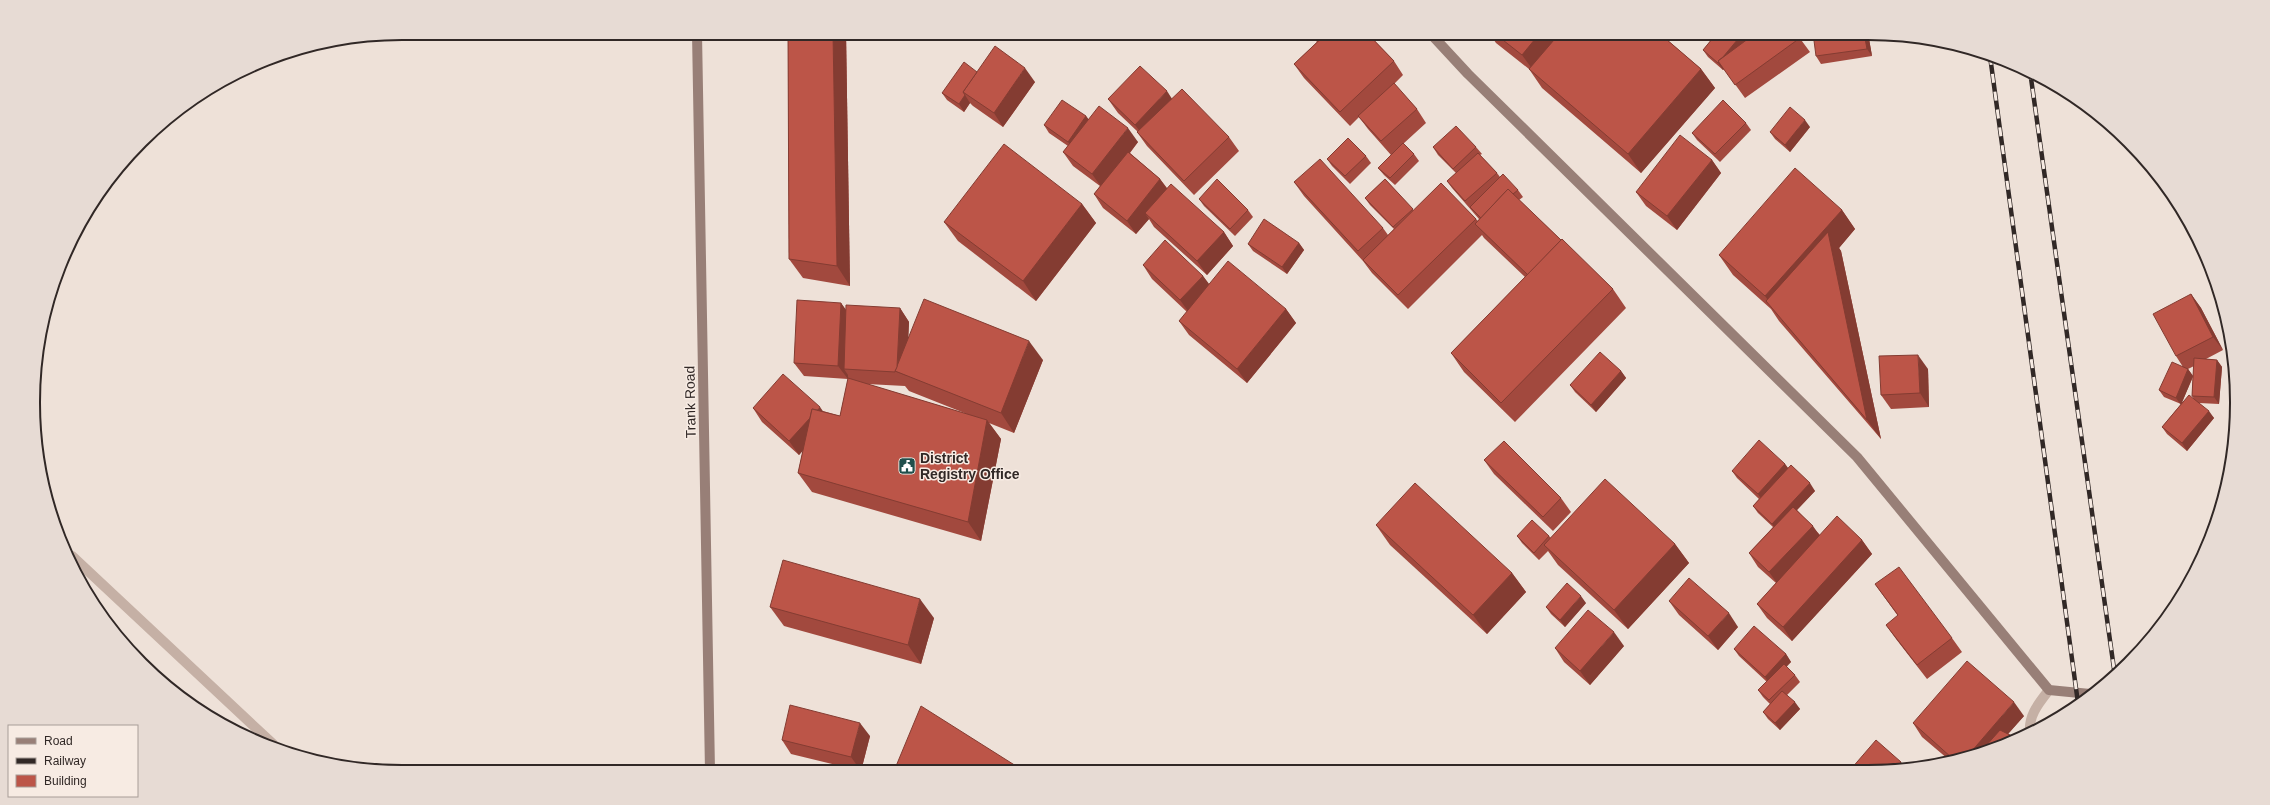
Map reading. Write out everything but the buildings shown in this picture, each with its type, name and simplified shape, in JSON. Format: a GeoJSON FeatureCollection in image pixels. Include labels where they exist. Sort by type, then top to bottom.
{"type":"FeatureCollection","features":[{"type":"Feature","properties":{"kind":"main road","name":"Trank Road"},"geometry":{"type":"LineString","coordinates":[[697,40],[710,765]]}},
{"type":"Feature","properties":{"kind":"main road"},"geometry":{"type":"LineString","coordinates":[[1436,40],[1468,74],[1857,457],[2049,690],[2083,693]]}},
{"type":"Feature","properties":{"kind":"street"},"geometry":{"type":"LineString","coordinates":[[75,559],[267,738]]}},
{"type":"Feature","properties":{"kind":"street"},"geometry":{"type":"LineString","coordinates":[[2030,727],[2030,720],[2034,710],[2049,690]]}},
{"type":"Feature","properties":{"kind":"railway"},"geometry":{"type":"LineString","coordinates":[[1991,62],[2077,698]]}},
{"type":"Feature","properties":{"kind":"railway"},"geometry":{"type":"LineString","coordinates":[[2031,79],[2114,668]]}},
{"type":"Feature","properties":{"kind":"place","name":"District Registry Office"},"geometry":{"type":"Point","coordinates":[907,466]}}]}
